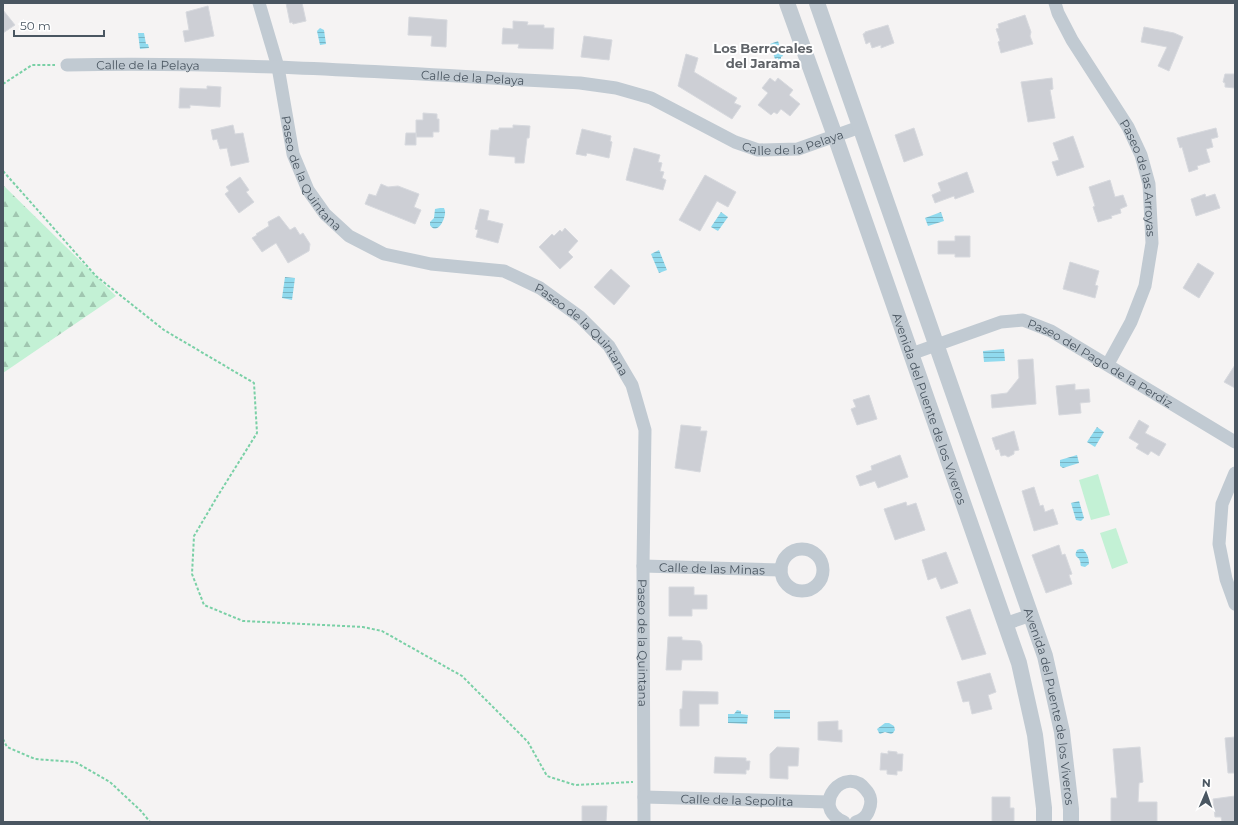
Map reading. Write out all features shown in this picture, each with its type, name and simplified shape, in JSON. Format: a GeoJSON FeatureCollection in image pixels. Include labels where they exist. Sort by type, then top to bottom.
{"type":"FeatureCollection","features":[{"type":"Feature","properties":{"kind":"street","name":"Paseo de la Quintana"},"geometry":{"type":"LineString","coordinates":[[260,3],[278,67],[293,154],[308,190],[325,214],[349,236],[384,254],[431,264],[504,271],[540,288],[580,317],[609,346],[632,385],[645,430],[643,566],[644,822]]}},
{"type":"Feature","properties":{"kind":"street","name":"Avenida del Puente de los Viveros"},"geometry":{"type":"LineString","coordinates":[[787,3],[1019,663],[1035,735],[1044,808],[1044,822]]}},
{"type":"Feature","properties":{"kind":"street","name":"Avenida del Puente de los Viveros"},"geometry":{"type":"LineString","coordinates":[[817,3],[1045,656],[1062,732],[1071,809],[1071,822]]}},
{"type":"Feature","properties":{"kind":"street","name":"Paseo de las Arroyas"},"geometry":{"type":"LineString","coordinates":[[1055,3],[1058,13],[1072,40],[1128,127],[1142,155],[1149,184],[1152,243],[1145,286],[1131,322],[1108,364]]}},
{"type":"Feature","properties":{"kind":"street","name":"Calle de la Pelaya"},"geometry":{"type":"LineString","coordinates":[[67,65],[108,64],[278,67],[580,83],[616,88],[651,98],[735,142],[758,150],[798,149],[860,127]]}},
{"type":"Feature","properties":{"kind":"street","name":"Paseo del Pago de la Perdiz"},"geometry":{"type":"LineString","coordinates":[[911,354],[1001,322],[1023,320],[1051,331],[1235,442]]}},
{"type":"Feature","properties":{"kind":"street"},"geometry":{"type":"LineString","coordinates":[[1235,473],[1222,504],[1219,544],[1226,579],[1235,604]]}},
{"type":"Feature","properties":{"kind":"street","name":"Calle de las Minas"},"geometry":{"type":"LineString","coordinates":[[643,566],[781,570]]}},
{"type":"Feature","properties":{"kind":"street"},"geometry":{"type":"LineString","coordinates":[[1005,624],[1031,616]]}},
{"type":"Feature","properties":{"kind":"street"},"geometry":{"type":"LineString","coordinates":[[844,822],[834,815],[830,809],[830,795],[833,789],[839,785],[852,781],[859,783],[864,787],[871,799],[868,812],[864,818],[856,822]]}},
{"type":"Feature","properties":{"kind":"street","name":"Calle de la Sepolita"},"geometry":{"type":"LineString","coordinates":[[644,797],[829,802]]}},
{"type":"Feature","properties":{"kind":"path"},"geometry":{"type":"LineString","coordinates":[[3,84],[32,65],[67,65]]}},
{"type":"Feature","properties":{"kind":"path"},"geometry":{"type":"LineString","coordinates":[[3,171],[96,276],[164,330],[254,383],[257,433],[194,536],[192,574],[204,605],[243,621],[363,627],[382,631],[462,676],[528,742],[547,776],[575,785],[644,782]]}},
{"type":"Feature","properties":{"kind":"path"},"geometry":{"type":"LineString","coordinates":[[3,739],[7,747],[35,759],[75,762],[110,782],[141,810],[150,822]]}},
{"type":"Feature","properties":{"kind":"green space"},"geometry":{"type":"Polygon","coordinates":[[[3,185],[116,296],[3,373],[3,185]]]}},
{"type":"Feature","properties":{"kind":"green space"},"geometry":{"type":"Polygon","coordinates":[[[1098,474],[1110,515],[1091,520],[1079,480],[1098,474]]]}},
{"type":"Feature","properties":{"kind":"green space"},"geometry":{"type":"Polygon","coordinates":[[[1116,528],[1128,563],[1112,569],[1100,533],[1116,528]]]}},
{"type":"Feature","properties":{"kind":"water"},"geometry":{"type":"Polygon","coordinates":[[[320,28],[324,30],[326,44],[320,45],[317,31],[320,28]]]}},
{"type":"Feature","properties":{"kind":"water"},"geometry":{"type":"Polygon","coordinates":[[[138,33],[144,33],[146,44],[148,44],[149,48],[140,49],[138,33]]]}},
{"type":"Feature","properties":{"kind":"water"},"geometry":{"type":"Polygon","coordinates":[[[778,41],[783,56],[781,57],[781,60],[778,60],[778,58],[775,59],[770,44],[778,41]]]}},
{"type":"Feature","properties":{"kind":"water"},"geometry":{"type":"Polygon","coordinates":[[[444,208],[445,214],[443,222],[438,228],[435,229],[430,225],[430,222],[434,218],[435,209],[444,208]]]}},
{"type":"Feature","properties":{"kind":"water"},"geometry":{"type":"Polygon","coordinates":[[[721,212],[728,217],[718,231],[711,227],[721,212]]]}},
{"type":"Feature","properties":{"kind":"water"},"geometry":{"type":"Polygon","coordinates":[[[941,212],[944,221],[928,226],[925,218],[941,212]]]}},
{"type":"Feature","properties":{"kind":"water"},"geometry":{"type":"Polygon","coordinates":[[[659,250],[667,270],[659,273],[651,254],[659,250]]]}},
{"type":"Feature","properties":{"kind":"water"},"geometry":{"type":"Polygon","coordinates":[[[285,277],[295,278],[292,300],[282,298],[285,277]]]}},
{"type":"Feature","properties":{"kind":"water"},"geometry":{"type":"Polygon","coordinates":[[[1004,349],[1005,361],[984,362],[983,351],[1004,349]]]}},
{"type":"Feature","properties":{"kind":"water"},"geometry":{"type":"Polygon","coordinates":[[[1097,427],[1104,432],[1095,447],[1087,442],[1097,427]]]}},
{"type":"Feature","properties":{"kind":"water"},"geometry":{"type":"Polygon","coordinates":[[[1077,455],[1079,463],[1063,468],[1060,466],[1060,460],[1077,455]]]}},
{"type":"Feature","properties":{"kind":"water"},"geometry":{"type":"Polygon","coordinates":[[[1079,501],[1084,518],[1081,521],[1076,520],[1071,503],[1079,501]]]}},
{"type":"Feature","properties":{"kind":"water"},"geometry":{"type":"Polygon","coordinates":[[[1083,549],[1087,554],[1089,564],[1085,567],[1081,566],[1079,559],[1076,556],[1077,550],[1083,549]]]}},
{"type":"Feature","properties":{"kind":"water"},"geometry":{"type":"Polygon","coordinates":[[[737,710],[741,711],[741,714],[748,715],[747,724],[728,723],[728,714],[734,714],[737,710]]]}},
{"type":"Feature","properties":{"kind":"water"},"geometry":{"type":"Polygon","coordinates":[[[774,710],[790,710],[790,719],[774,719],[774,710]]]}},
{"type":"Feature","properties":{"kind":"water"},"geometry":{"type":"Polygon","coordinates":[[[885,723],[889,723],[894,726],[895,730],[893,733],[879,733],[877,729],[885,723]]]}},
{"type":"Feature","properties":{"kind":"building"},"geometry":{"type":"Polygon","coordinates":[[[286,3],[302,3],[306,21],[293,24],[292,22],[290,23],[286,3]]]}},
{"type":"Feature","properties":{"kind":"building"},"geometry":{"type":"Polygon","coordinates":[[[208,6],[214,36],[185,42],[183,31],[189,30],[186,12],[208,6]]]}},
{"type":"Feature","properties":{"kind":"building"},"geometry":{"type":"Polygon","coordinates":[[[3,10],[15,25],[3,33],[3,10]]]}},
{"type":"Feature","properties":{"kind":"building"},"geometry":{"type":"Polygon","coordinates":[[[1025,15],[1031,32],[1030,36],[1033,44],[1001,53],[998,42],[1000,41],[996,29],[999,28],[998,24],[1025,15]]]}},
{"type":"Feature","properties":{"kind":"building"},"geometry":{"type":"Polygon","coordinates":[[[409,17],[447,20],[446,47],[431,46],[432,36],[408,35],[409,17]]]}},
{"type":"Feature","properties":{"kind":"building"},"geometry":{"type":"Polygon","coordinates":[[[513,21],[528,22],[527,25],[544,25],[544,28],[554,28],[553,49],[518,48],[519,44],[502,44],[503,28],[513,29],[513,21]]]}},
{"type":"Feature","properties":{"kind":"building"},"geometry":{"type":"Polygon","coordinates":[[[888,25],[894,43],[881,48],[881,45],[872,48],[870,42],[866,44],[863,34],[865,32],[888,25]]]}},
{"type":"Feature","properties":{"kind":"building"},"geometry":{"type":"Polygon","coordinates":[[[1144,27],[1174,33],[1183,37],[1169,71],[1158,66],[1167,47],[1141,42],[1144,27]]]}},
{"type":"Feature","properties":{"kind":"building"},"geometry":{"type":"Polygon","coordinates":[[[584,36],[612,40],[609,60],[581,57],[584,36]]]}},
{"type":"Feature","properties":{"kind":"building"},"geometry":{"type":"Polygon","coordinates":[[[686,54],[698,58],[694,72],[737,98],[734,103],[741,106],[732,119],[678,86],[686,54]]]}},
{"type":"Feature","properties":{"kind":"building"},"geometry":{"type":"Polygon","coordinates":[[[1225,74],[1235,74],[1235,88],[1225,87],[1225,83],[1223,82],[1225,74]]]}},
{"type":"Feature","properties":{"kind":"building"},"geometry":{"type":"Polygon","coordinates":[[[770,78],[775,82],[778,78],[793,90],[789,95],[800,104],[790,116],[781,109],[777,114],[774,112],[771,115],[758,105],[768,93],[762,88],[770,78]]]}},
{"type":"Feature","properties":{"kind":"building"},"geometry":{"type":"Polygon","coordinates":[[[1052,78],[1053,89],[1050,90],[1055,118],[1028,122],[1021,82],[1052,78]]]}},
{"type":"Feature","properties":{"kind":"building"},"geometry":{"type":"Polygon","coordinates":[[[207,86],[221,87],[220,107],[190,105],[190,108],[179,108],[180,88],[207,89],[207,86]]]}},
{"type":"Feature","properties":{"kind":"building"},"geometry":{"type":"Polygon","coordinates":[[[423,113],[437,114],[437,119],[439,119],[439,132],[433,132],[433,137],[416,137],[416,120],[423,120],[423,113]]]}},
{"type":"Feature","properties":{"kind":"building"},"geometry":{"type":"Polygon","coordinates":[[[233,125],[235,134],[243,133],[249,162],[231,166],[227,148],[220,149],[217,139],[213,140],[211,130],[233,125]]]}},
{"type":"Feature","properties":{"kind":"building"},"geometry":{"type":"Polygon","coordinates":[[[513,125],[530,126],[524,163],[515,163],[515,157],[489,155],[491,130],[499,130],[499,128],[513,128],[513,125]]]}},
{"type":"Feature","properties":{"kind":"building"},"geometry":{"type":"Polygon","coordinates":[[[914,128],[923,155],[904,162],[895,135],[914,128]]]}},
{"type":"Feature","properties":{"kind":"building"},"geometry":{"type":"Polygon","coordinates":[[[1216,128],[1218,137],[1211,139],[1213,147],[1206,149],[1210,162],[1197,166],[1198,169],[1189,172],[1182,147],[1180,148],[1177,138],[1216,128]]]}},
{"type":"Feature","properties":{"kind":"building"},"geometry":{"type":"Polygon","coordinates":[[[582,129],[611,136],[610,141],[612,142],[609,158],[587,153],[586,156],[576,154],[582,129]]]}},
{"type":"Feature","properties":{"kind":"building"},"geometry":{"type":"Polygon","coordinates":[[[406,133],[416,133],[416,145],[405,145],[406,133]]]}},
{"type":"Feature","properties":{"kind":"building"},"geometry":{"type":"Polygon","coordinates":[[[1073,136],[1084,167],[1057,176],[1052,162],[1059,160],[1053,143],[1073,136]]]}},
{"type":"Feature","properties":{"kind":"building"},"geometry":{"type":"Polygon","coordinates":[[[634,148],[660,155],[658,162],[662,163],[660,171],[664,172],[662,178],[666,180],[663,190],[626,180],[634,148]]]}},
{"type":"Feature","properties":{"kind":"building"},"geometry":{"type":"Polygon","coordinates":[[[967,172],[974,192],[955,199],[954,196],[935,203],[932,195],[941,191],[938,183],[967,172]]]}},
{"type":"Feature","properties":{"kind":"building"},"geometry":{"type":"Polygon","coordinates":[[[705,175],[736,192],[728,207],[717,201],[700,231],[679,220],[705,175]]]}},
{"type":"Feature","properties":{"kind":"building"},"geometry":{"type":"Polygon","coordinates":[[[240,177],[249,190],[246,192],[254,202],[239,213],[225,194],[229,191],[226,187],[240,177]]]}},
{"type":"Feature","properties":{"kind":"building"},"geometry":{"type":"Polygon","coordinates":[[[1110,180],[1115,197],[1123,195],[1127,206],[1120,209],[1121,213],[1111,216],[1112,218],[1098,222],[1089,187],[1110,180]]]}},
{"type":"Feature","properties":{"kind":"building"},"geometry":{"type":"Polygon","coordinates":[[[381,184],[388,187],[398,186],[419,194],[414,207],[421,210],[415,224],[365,204],[369,194],[376,196],[381,184]]]}},
{"type":"Feature","properties":{"kind":"building"},"geometry":{"type":"Polygon","coordinates":[[[1205,194],[1206,197],[1215,194],[1220,208],[1196,216],[1191,199],[1205,194]]]}},
{"type":"Feature","properties":{"kind":"building"},"geometry":{"type":"Polygon","coordinates":[[[480,209],[489,211],[487,220],[503,224],[498,243],[476,237],[478,230],[475,229],[480,209]]]}},
{"type":"Feature","properties":{"kind":"building"},"geometry":{"type":"Polygon","coordinates":[[[279,216],[290,230],[295,227],[300,235],[303,233],[310,244],[309,251],[288,263],[276,243],[262,252],[252,238],[269,226],[268,222],[279,216]]]}},
{"type":"Feature","properties":{"kind":"building"},"geometry":{"type":"Polygon","coordinates":[[[565,228],[578,241],[568,252],[573,257],[560,269],[539,247],[552,234],[554,236],[560,230],[562,232],[565,228]]]}},
{"type":"Feature","properties":{"kind":"building"},"geometry":{"type":"Polygon","coordinates":[[[955,236],[970,236],[970,257],[955,257],[955,254],[938,254],[938,241],[955,241],[955,236]]]}},
{"type":"Feature","properties":{"kind":"building"},"geometry":{"type":"Polygon","coordinates":[[[1070,262],[1099,271],[1095,285],[1098,286],[1095,298],[1063,289],[1070,262]]]}},
{"type":"Feature","properties":{"kind":"building"},"geometry":{"type":"Polygon","coordinates":[[[1198,263],[1214,273],[1199,298],[1183,288],[1198,263]]]}},
{"type":"Feature","properties":{"kind":"building"},"geometry":{"type":"Polygon","coordinates":[[[611,269],[630,286],[614,305],[594,287],[611,269]]]}},
{"type":"Feature","properties":{"kind":"building"},"geometry":{"type":"Polygon","coordinates":[[[1033,359],[1036,404],[992,408],[991,395],[1007,393],[1019,378],[1018,360],[1033,359]]]}},
{"type":"Feature","properties":{"kind":"building"},"geometry":{"type":"Polygon","coordinates":[[[1235,365],[1235,388],[1224,382],[1235,365]]]}},
{"type":"Feature","properties":{"kind":"building"},"geometry":{"type":"Polygon","coordinates":[[[1075,384],[1075,390],[1089,389],[1090,402],[1080,403],[1081,413],[1059,415],[1056,386],[1075,384]]]}},
{"type":"Feature","properties":{"kind":"building"},"geometry":{"type":"Polygon","coordinates":[[[869,395],[877,419],[857,425],[851,409],[856,407],[853,400],[869,395]]]}},
{"type":"Feature","properties":{"kind":"building"},"geometry":{"type":"Polygon","coordinates":[[[1139,420],[1149,426],[1145,433],[1166,444],[1159,456],[1151,451],[1148,455],[1136,448],[1139,444],[1129,438],[1139,420]]]}},
{"type":"Feature","properties":{"kind":"building"},"geometry":{"type":"Polygon","coordinates":[[[681,425],[701,427],[700,431],[707,431],[700,472],[675,468],[681,425]]]}},
{"type":"Feature","properties":{"kind":"building"},"geometry":{"type":"Polygon","coordinates":[[[1014,431],[1019,450],[1014,451],[1014,454],[1008,457],[1005,455],[1001,456],[999,449],[996,450],[992,438],[1014,431]]]}},
{"type":"Feature","properties":{"kind":"building"},"geometry":{"type":"Polygon","coordinates":[[[900,455],[908,477],[878,488],[875,481],[860,486],[856,476],[872,470],[871,466],[900,455]]]}},
{"type":"Feature","properties":{"kind":"building"},"geometry":{"type":"Polygon","coordinates":[[[1034,487],[1040,506],[1043,505],[1045,512],[1053,509],[1058,524],[1034,531],[1022,491],[1034,487]]]}},
{"type":"Feature","properties":{"kind":"building"},"geometry":{"type":"Polygon","coordinates":[[[906,502],[907,506],[916,503],[925,530],[895,540],[884,509],[906,502]]]}},
{"type":"Feature","properties":{"kind":"building"},"geometry":{"type":"Polygon","coordinates":[[[1059,545],[1062,555],[1065,554],[1072,574],[1069,575],[1072,584],[1046,593],[1032,555],[1059,545]]]}},
{"type":"Feature","properties":{"kind":"building"},"geometry":{"type":"Polygon","coordinates":[[[946,552],[958,583],[941,589],[936,577],[928,580],[922,560],[946,552]]]}},
{"type":"Feature","properties":{"kind":"building"},"geometry":{"type":"Polygon","coordinates":[[[669,587],[694,587],[694,595],[707,595],[707,609],[692,609],[692,616],[669,616],[669,587]]]}},
{"type":"Feature","properties":{"kind":"building"},"geometry":{"type":"Polygon","coordinates":[[[970,609],[986,654],[962,660],[946,617],[970,609]]]}},
{"type":"Feature","properties":{"kind":"building"},"geometry":{"type":"Polygon","coordinates":[[[668,637],[682,637],[682,640],[700,641],[702,645],[702,660],[682,660],[681,670],[666,670],[668,637]]]}},
{"type":"Feature","properties":{"kind":"building"},"geometry":{"type":"Polygon","coordinates":[[[990,673],[996,692],[988,695],[992,709],[972,714],[969,701],[963,702],[957,682],[990,673]]]}},
{"type":"Feature","properties":{"kind":"building"},"geometry":{"type":"Polygon","coordinates":[[[683,691],[718,692],[718,704],[699,704],[699,726],[680,726],[680,709],[682,709],[683,691]]]}},
{"type":"Feature","properties":{"kind":"building"},"geometry":{"type":"Polygon","coordinates":[[[838,721],[838,730],[842,730],[842,742],[818,740],[818,722],[838,721]]]}},
{"type":"Feature","properties":{"kind":"building"},"geometry":{"type":"Polygon","coordinates":[[[1235,737],[1235,773],[1228,773],[1225,738],[1235,737]]]}},
{"type":"Feature","properties":{"kind":"building"},"geometry":{"type":"Polygon","coordinates":[[[777,747],[799,748],[798,766],[788,766],[788,779],[770,778],[770,754],[777,747]]]}},
{"type":"Feature","properties":{"kind":"building"},"geometry":{"type":"Polygon","coordinates":[[[1140,747],[1143,782],[1139,783],[1138,802],[1157,802],[1157,822],[1111,822],[1111,798],[1117,798],[1113,749],[1140,747]]]}},
{"type":"Feature","properties":{"kind":"building"},"geometry":{"type":"Polygon","coordinates":[[[888,751],[903,754],[902,771],[897,771],[897,775],[887,774],[887,770],[880,770],[881,753],[888,754],[888,751]]]}},
{"type":"Feature","properties":{"kind":"building"},"geometry":{"type":"Polygon","coordinates":[[[715,757],[746,758],[746,761],[750,761],[749,770],[746,770],[746,774],[714,773],[715,757]]]}},
{"type":"Feature","properties":{"kind":"building"},"geometry":{"type":"Polygon","coordinates":[[[1235,796],[1235,822],[1222,822],[1221,817],[1215,817],[1213,799],[1235,796]]]}},
{"type":"Feature","properties":{"kind":"building"},"geometry":{"type":"Polygon","coordinates":[[[992,797],[1010,797],[1010,808],[1014,808],[1014,822],[992,822],[992,797]]]}},
{"type":"Feature","properties":{"kind":"building"},"geometry":{"type":"Polygon","coordinates":[[[582,806],[607,806],[606,822],[582,822],[582,806]]]}},
{"type":"Feature","properties":{"kind":"district","name":"Los Berrocales del Jarama"},"geometry":{"type":"Point","coordinates":[763,56]}}]}
